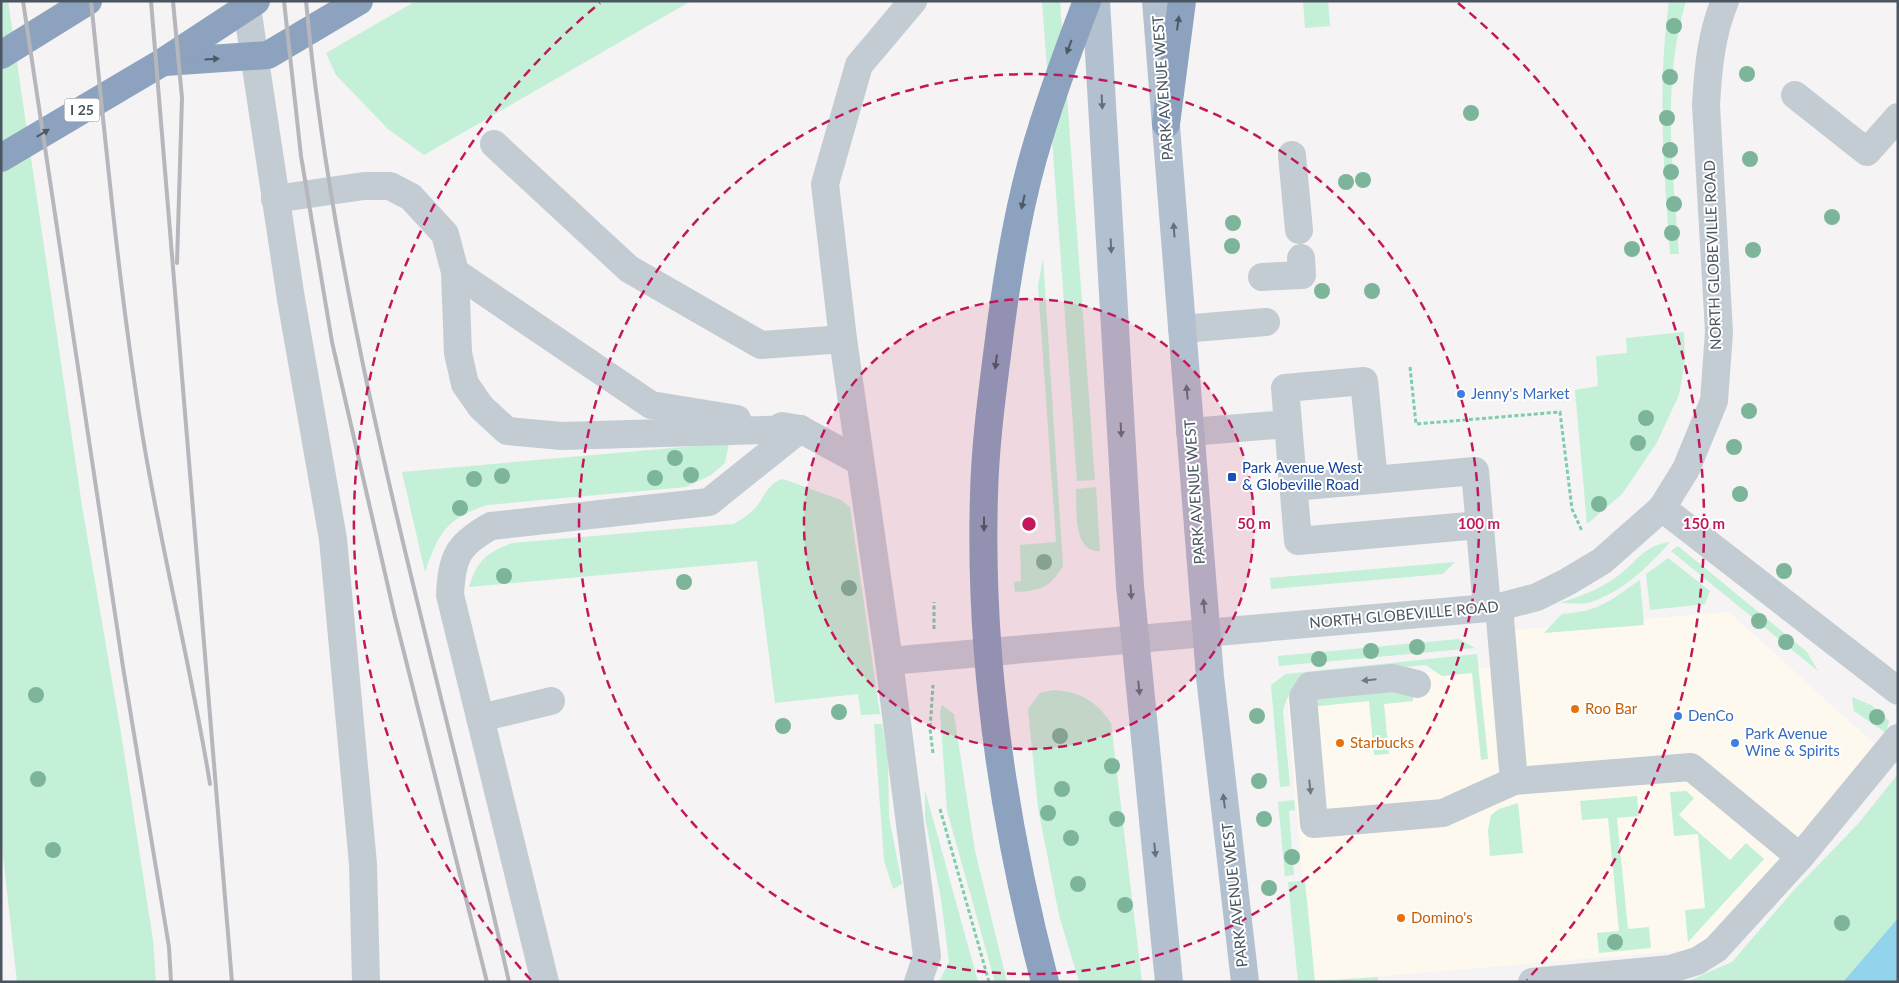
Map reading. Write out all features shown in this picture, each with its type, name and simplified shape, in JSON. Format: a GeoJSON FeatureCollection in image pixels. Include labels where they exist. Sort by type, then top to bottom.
{"type":"FeatureCollection","features":[{"type":"Feature","properties":{"kind":"highway"},"geometry":{"type":"LineString","coordinates":[[1,55],[88,1]]}},
{"type":"Feature","properties":{"kind":"highway","name":"I 25"},"geometry":{"type":"LineString","coordinates":[[1,158],[163,62],[256,1]]}},
{"type":"Feature","properties":{"kind":"highway"},"geometry":{"type":"LineString","coordinates":[[1045,982],[1024,901],[998,756],[988,673],[984,576],[984,494],[991,404],[1002,311],[1018,221],[1032,160],[1052,94],[1087,1]]}},
{"type":"Feature","properties":{"kind":"highway"},"geometry":{"type":"LineString","coordinates":[[1166,124],[1182,1]]}},
{"type":"Feature","properties":{"kind":"highway"},"geometry":{"type":"LineString","coordinates":[[163,62],[268,55],[352,6]]}},
{"type":"Feature","properties":{"kind":"main road"},"geometry":{"type":"LineString","coordinates":[[1096,1],[1134,639],[1169,982]]}},
{"type":"Feature","properties":{"kind":"main road","name":"PARK AVENUE WEST"},"geometry":{"type":"LineString","coordinates":[[1156,1],[1206,633],[1245,982]]}},
{"type":"Feature","properties":{"kind":"street"},"geometry":{"type":"LineString","coordinates":[[246,1],[275,199],[332,538],[363,864],[366,982]]}},
{"type":"Feature","properties":{"kind":"street"},"geometry":{"type":"LineString","coordinates":[[913,1],[859,65],[825,184],[843,339],[889,661],[927,956],[918,982]]}},
{"type":"Feature","properties":{"kind":"street","name":"NORTH GLOBEVILLE ROAD"},"geometry":{"type":"LineString","coordinates":[[889,661],[1493,608],[1537,597],[1602,561],[1662,508],[1686,469],[1714,401],[1719,332],[1706,105],[1711,53],[1725,1]]}},
{"type":"Feature","properties":{"kind":"street"},"geometry":{"type":"LineString","coordinates":[[1795,95],[1867,152],[1898,117]]}},
{"type":"Feature","properties":{"kind":"street"},"geometry":{"type":"LineString","coordinates":[[494,144],[629,269],[761,345],[843,339]]}},
{"type":"Feature","properties":{"kind":"street"},"geometry":{"type":"LineString","coordinates":[[1292,155],[1299,230]]}},
{"type":"Feature","properties":{"kind":"street"},"geometry":{"type":"LineString","coordinates":[[275,199],[364,186],[390,186],[411,197],[445,234],[455,272],[458,353],[465,384],[480,407],[506,430],[562,436],[800,429]]}},
{"type":"Feature","properties":{"kind":"street"},"geometry":{"type":"LineString","coordinates":[[1262,277],[1302,275],[1301,258]]}},
{"type":"Feature","properties":{"kind":"street"},"geometry":{"type":"LineString","coordinates":[[455,272],[651,405],[800,429],[860,461]]}},
{"type":"Feature","properties":{"kind":"street"},"geometry":{"type":"LineString","coordinates":[[1182,329],[1266,322]]}},
{"type":"Feature","properties":{"kind":"street"},"geometry":{"type":"LineString","coordinates":[[1374,480],[1364,380],[1285,388],[1298,541],[1480,525]]}},
{"type":"Feature","properties":{"kind":"street"},"geometry":{"type":"LineString","coordinates":[[1190,432],[1288,424]]}},
{"type":"Feature","properties":{"kind":"street"},"geometry":{"type":"LineString","coordinates":[[545,982],[450,595],[452,567],[468,539],[490,526],[709,502],[800,429]]}},
{"type":"Feature","properties":{"kind":"street"},"geometry":{"type":"LineString","coordinates":[[1293,487],[1475,471],[1480,525],[1493,608],[1514,781]]}},
{"type":"Feature","properties":{"kind":"street"},"geometry":{"type":"LineString","coordinates":[[1662,508],[1898,691]]}},
{"type":"Feature","properties":{"kind":"street"},"geometry":{"type":"LineString","coordinates":[[1417,684],[1393,678],[1310,686],[1303,697],[1314,824],[1443,813],[1514,781],[1691,767],[1800,857]]}},
{"type":"Feature","properties":{"kind":"street"},"geometry":{"type":"LineString","coordinates":[[480,718],[551,702]]}},
{"type":"Feature","properties":{"kind":"street"},"geometry":{"type":"LineString","coordinates":[[1532,982],[1671,968],[1697,961],[1716,949],[1800,857],[1898,738]]}},
{"type":"Feature","properties":{"kind":"path"},"geometry":{"type":"LineString","coordinates":[[1410,367],[1416,424],[1479,417],[1560,412],[1572,509],[1582,531]]}},
{"type":"Feature","properties":{"kind":"path"},"geometry":{"type":"LineString","coordinates":[[933,694],[930,730],[933,758]]}},
{"type":"Feature","properties":{"kind":"path"},"geometry":{"type":"LineString","coordinates":[[939,806],[989,982]]}},
{"type":"Feature","properties":{"kind":"shaded area"},"geometry":{"type":"Polygon","coordinates":[[[1729,612],[1883,752],[1704,949],[1311,982],[1286,684],[1514,665],[1512,630],[1729,612]]]}},
{"type":"Feature","properties":{"kind":"green space"},"geometry":{"type":"Polygon","coordinates":[[[1,1],[8,1],[82,506],[121,733],[153,940],[156,982],[17,982],[1,837],[1,1]]]}},
{"type":"Feature","properties":{"kind":"green space"},"geometry":{"type":"Polygon","coordinates":[[[416,1],[691,1],[424,155],[388,129],[336,75],[326,53],[416,1]]]}},
{"type":"Feature","properties":{"kind":"green space"},"geometry":{"type":"Polygon","coordinates":[[[1042,1],[1060,1],[1095,480],[1077,481],[1042,1]]]}},
{"type":"Feature","properties":{"kind":"green space"},"geometry":{"type":"Polygon","coordinates":[[[1303,1],[1328,1],[1330,26],[1305,28],[1303,1]]]}},
{"type":"Feature","properties":{"kind":"green space"},"geometry":{"type":"Polygon","coordinates":[[[1669,1],[1686,1],[1678,32],[1671,95],[1672,158],[1679,254],[1670,254],[1664,159],[1663,65],[1669,1]]]}},
{"type":"Feature","properties":{"kind":"green space"},"geometry":{"type":"Polygon","coordinates":[[[1043,258],[1063,566],[1054,579],[1044,587],[1031,591],[1015,592],[1014,582],[1021,581],[1020,545],[1056,542],[1038,286],[1043,258]]]}},
{"type":"Feature","properties":{"kind":"green space"},"geometry":{"type":"Polygon","coordinates":[[[1684,332],[1685,360],[1679,395],[1656,444],[1622,494],[1587,524],[1575,390],[1598,386],[1596,356],[1627,353],[1626,338],[1684,332]]]}},
{"type":"Feature","properties":{"kind":"green space"},"geometry":{"type":"Polygon","coordinates":[[[729,443],[725,463],[711,475],[686,487],[487,505],[473,510],[453,522],[446,529],[435,547],[425,572],[402,472],[729,443]]]}},
{"type":"Feature","properties":{"kind":"green space"},"geometry":{"type":"Polygon","coordinates":[[[783,479],[841,500],[850,507],[880,714],[861,715],[858,694],[775,703],[757,561],[469,587],[476,570],[484,559],[489,554],[512,543],[733,524],[751,512],[770,487],[783,479]]]}},
{"type":"Feature","properties":{"kind":"green space"},"geometry":{"type":"Polygon","coordinates":[[[1096,487],[1100,551],[1091,550],[1085,545],[1080,537],[1077,517],[1076,489],[1096,487]]]}},
{"type":"Feature","properties":{"kind":"green space"},"geometry":{"type":"Polygon","coordinates":[[[1670,542],[1644,569],[1613,592],[1587,603],[1560,603],[1598,588],[1619,575],[1648,550],[1670,542]]]}},
{"type":"Feature","properties":{"kind":"green space"},"geometry":{"type":"Polygon","coordinates":[[[1678,546],[1807,652],[1818,671],[1671,551],[1678,546]]]}},
{"type":"Feature","properties":{"kind":"green space"},"geometry":{"type":"Polygon","coordinates":[[[1668,558],[1710,591],[1705,604],[1650,610],[1646,574],[1668,558]]]}},
{"type":"Feature","properties":{"kind":"green space"},"geometry":{"type":"Polygon","coordinates":[[[1455,562],[1443,574],[1271,589],[1270,578],[1455,562]]]}},
{"type":"Feature","properties":{"kind":"green space"},"geometry":{"type":"Polygon","coordinates":[[[1640,580],[1644,625],[1544,633],[1562,614],[1575,613],[1604,604],[1640,580]]]}},
{"type":"Feature","properties":{"kind":"green space"},"geometry":{"type":"Polygon","coordinates":[[[1459,639],[1475,648],[1279,666],[1278,656],[1459,639]]]}},
{"type":"Feature","properties":{"kind":"green space"},"geometry":{"type":"Polygon","coordinates":[[[1477,654],[1488,759],[1481,760],[1472,673],[1442,676],[1426,665],[1309,676],[1292,691],[1283,711],[1290,786],[1280,787],[1271,685],[1286,674],[1477,654]]]}},
{"type":"Feature","properties":{"kind":"green space"},"geometry":{"type":"Polygon","coordinates":[[[1394,686],[1413,695],[1413,701],[1384,704],[1389,754],[1374,755],[1369,701],[1310,707],[1317,692],[1394,686]]]}},
{"type":"Feature","properties":{"kind":"green space"},"geometry":{"type":"Polygon","coordinates":[[[1053,690],[1079,695],[1099,708],[1111,723],[1142,982],[1079,982],[1059,915],[1038,808],[1028,709],[1040,693],[1053,690]]]}},
{"type":"Feature","properties":{"kind":"green space"},"geometry":{"type":"Polygon","coordinates":[[[1852,697],[1871,705],[1889,721],[1886,733],[1854,711],[1852,697]]]}},
{"type":"Feature","properties":{"kind":"green space"},"geometry":{"type":"Polygon","coordinates":[[[942,705],[954,714],[975,851],[1007,982],[995,982],[947,811],[940,711],[942,705]]]}},
{"type":"Feature","properties":{"kind":"green space"},"geometry":{"type":"Polygon","coordinates":[[[874,724],[882,724],[888,759],[889,817],[902,884],[893,889],[884,860],[874,724]]]}},
{"type":"Feature","properties":{"kind":"green space"},"geometry":{"type":"Polygon","coordinates":[[[1898,774],[1898,918],[1843,982],[1686,982],[1732,962],[1794,890],[1858,824],[1898,774]]]}},
{"type":"Feature","properties":{"kind":"green space"},"geometry":{"type":"Polygon","coordinates":[[[925,790],[978,982],[939,982],[949,962],[941,899],[925,818],[925,790]]]}},
{"type":"Feature","properties":{"kind":"green space"},"geometry":{"type":"Polygon","coordinates":[[[1686,791],[1694,798],[1679,815],[1730,860],[1746,843],[1764,859],[1688,942],[1685,910],[1705,908],[1698,834],[1674,836],[1670,792],[1686,791]]]}},
{"type":"Feature","properties":{"kind":"green space"},"geometry":{"type":"Polygon","coordinates":[[[1637,796],[1639,816],[1617,818],[1628,929],[1649,927],[1651,948],[1599,953],[1597,933],[1619,931],[1608,818],[1582,820],[1580,801],[1637,796]]]}},
{"type":"Feature","properties":{"kind":"green space"},"geometry":{"type":"Polygon","coordinates":[[[1294,800],[1295,810],[1289,811],[1294,875],[1285,876],[1278,802],[1294,800]]]}},
{"type":"Feature","properties":{"kind":"green space"},"geometry":{"type":"Polygon","coordinates":[[[1518,803],[1523,853],[1490,856],[1488,830],[1491,815],[1499,809],[1518,803]]]}},
{"type":"Feature","properties":{"kind":"green space"},"geometry":{"type":"Polygon","coordinates":[[[1305,881],[1315,981],[1378,977],[1378,982],[1298,982],[1288,882],[1305,881]]]}},
{"type":"Feature","properties":{"kind":"water"},"geometry":{"type":"Polygon","coordinates":[[[1898,918],[1898,982],[1843,982],[1898,918]]]}},
{"type":"Feature","properties":{"kind":"railway"},"geometry":{"type":"LineString","coordinates":[[23,1],[123,667],[169,947],[171,982]]}},
{"type":"Feature","properties":{"kind":"railway"},"geometry":{"type":"LineString","coordinates":[[91,1],[126,325],[142,432],[210,784]]}},
{"type":"Feature","properties":{"kind":"railway"},"geometry":{"type":"LineString","coordinates":[[151,1],[232,982]]}},
{"type":"Feature","properties":{"kind":"railway"},"geometry":{"type":"LineString","coordinates":[[173,1],[182,98],[177,263]]}},
{"type":"Feature","properties":{"kind":"railway"},"geometry":{"type":"LineString","coordinates":[[284,1],[301,156],[332,342],[395,617],[487,982]]}},
{"type":"Feature","properties":{"kind":"railway"},"geometry":{"type":"LineString","coordinates":[[306,1],[321,126],[341,249],[365,372],[392,494],[509,982]]}},
{"type":"Feature","properties":{"kind":"place","name":"Jenny's Market"},"geometry":{"type":"Point","coordinates":[1461,394]}},
{"type":"Feature","properties":{"kind":"place","name":"Park Avenue West & Globeville Road"},"geometry":{"type":"Point","coordinates":[1232,477]}},
{"type":"Feature","properties":{"kind":"place","name":"Roo Bar"},"geometry":{"type":"Point","coordinates":[1575,709]}},
{"type":"Feature","properties":{"kind":"place","name":"DenCo"},"geometry":{"type":"Point","coordinates":[1678,716]}},
{"type":"Feature","properties":{"kind":"place","name":"Starbucks"},"geometry":{"type":"Point","coordinates":[1340,743]}},
{"type":"Feature","properties":{"kind":"place","name":"Park Avenue Wine & Spirits"},"geometry":{"type":"Point","coordinates":[1735,743]}},
{"type":"Feature","properties":{"kind":"place","name":"Domino's"},"geometry":{"type":"Point","coordinates":[1401,918]}}]}
